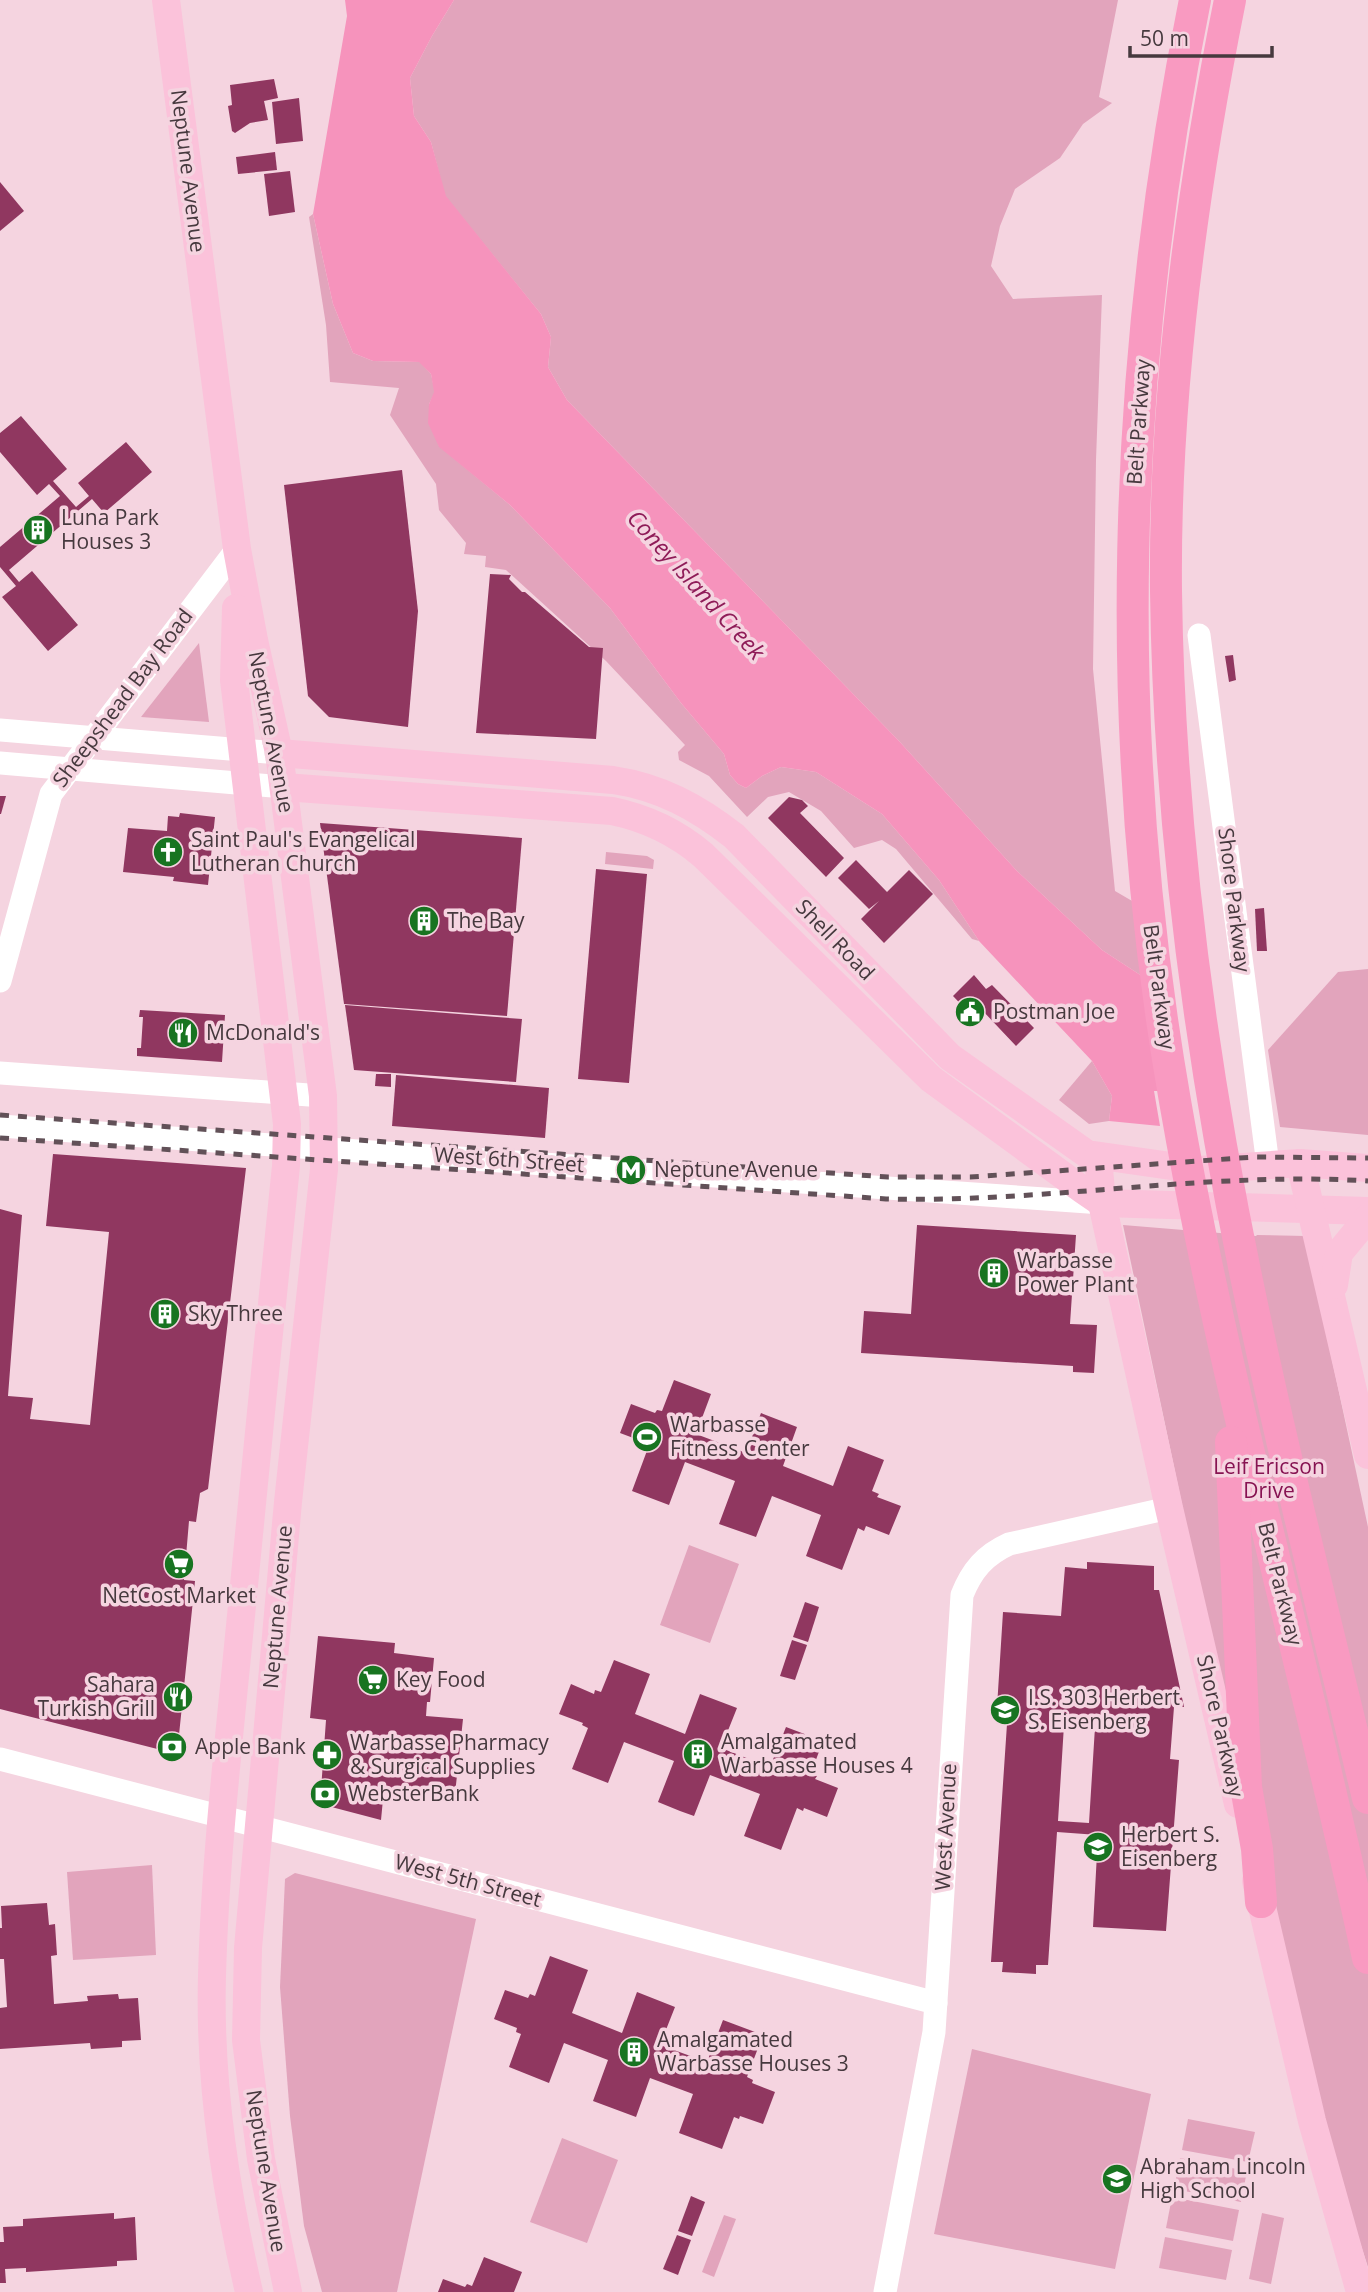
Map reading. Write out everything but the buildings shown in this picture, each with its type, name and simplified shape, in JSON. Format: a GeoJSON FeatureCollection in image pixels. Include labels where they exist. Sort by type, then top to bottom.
{"type":"FeatureCollection","features":[{"type":"Feature","properties":{"kind":"highway","name":"Belt Parkway"},"geometry":{"type":"LineString","coordinates":[[1195,0],[1158,216],[1144,339],[1134,471],[1133,693],[1141,844],[1174,1100],[1210,1282],[1226,1360],[1368,1958]]}},
{"type":"Feature","properties":{"kind":"highway","name":"Belt Parkway"},"geometry":{"type":"LineString","coordinates":[[1230,0],[1214,76],[1196,196],[1180,331],[1170,454],[1166,589],[1179,836],[1213,1096],[1247,1280],[1299,1515],[1368,1798]]}},
{"type":"Feature","properties":{"kind":"highway"},"geometry":{"type":"LineString","coordinates":[[1226,1360],[1247,1787],[1257,1849],[1261,1902]]}},
{"type":"Feature","properties":{"kind":"highway"},"geometry":{"type":"LineString","coordinates":[[1333,1652],[1368,1725]]}},
{"type":"Feature","properties":{"kind":"main road","name":"Neptune Avenue"},"geometry":{"type":"LineString","coordinates":[[166,0],[237,549],[279,753],[323,1096],[325,1147],[288,1502],[248,1948],[246,2040],[261,2159],[288,2292]]}},
{"type":"Feature","properties":{"kind":"main road","name":"Neptune Avenue"},"geometry":{"type":"LineString","coordinates":[[237,549],[234,680],[284,1093],[286,1144],[222,1817],[212,1978],[214,2071],[226,2176],[249,2292]]}},
{"type":"Feature","properties":{"kind":"main road","name":"Shell Road"},"geometry":{"type":"LineString","coordinates":[[279,753],[613,780],[634,783],[681,800],[706,814],[734,836],[950,1057],[1087,1154],[1199,1170],[1300,1163],[1368,1168]]}},
{"type":"Feature","properties":{"kind":"main road","name":"Shell Road"},"geometry":{"type":"LineString","coordinates":[[284,787],[612,811],[650,822],[677,835],[703,855],[931,1079],[1102,1203]]}},
{"type":"Feature","properties":{"kind":"main road","name":"Shore Parkway"},"geometry":{"type":"LineString","coordinates":[[1098,1157],[1102,1203],[1169,1508],[1312,2121],[1360,2292]]}},
{"type":"Feature","properties":{"kind":"main road"},"geometry":{"type":"LineString","coordinates":[[1300,1163],[1368,1455]]}},
{"type":"Feature","properties":{"kind":"main road"},"geometry":{"type":"LineString","coordinates":[[1102,1203],[1368,1211]]}},
{"type":"Feature","properties":{"kind":"main road"},"geometry":{"type":"LineString","coordinates":[[1332,1295],[1339,1253],[1368,1218]]}},
{"type":"Feature","properties":{"kind":"street","name":"Sheepshead Bay Road"},"geometry":{"type":"LineString","coordinates":[[0,981],[51,794],[237,549]]}},
{"type":"Feature","properties":{"kind":"street","name":"Shore Parkway"},"geometry":{"type":"LineString","coordinates":[[1199,635],[1268,1166]]}},
{"type":"Feature","properties":{"kind":"street"},"geometry":{"type":"LineString","coordinates":[[0,730],[279,753]]}},
{"type":"Feature","properties":{"kind":"street"},"geometry":{"type":"LineString","coordinates":[[0,763],[284,787]]}},
{"type":"Feature","properties":{"kind":"street"},"geometry":{"type":"LineString","coordinates":[[0,1073],[323,1096]]}},
{"type":"Feature","properties":{"kind":"street","name":"West 6th Street"},"geometry":{"type":"LineString","coordinates":[[0,1126],[1102,1203]]}},
{"type":"Feature","properties":{"kind":"street","name":"West Avenue"},"geometry":{"type":"LineString","coordinates":[[884,2292],[934,2032],[962,1595],[970,1576],[981,1562],[1009,1544],[1169,1508]]}},
{"type":"Feature","properties":{"kind":"street","name":"West 5th Street"},"geometry":{"type":"LineString","coordinates":[[0,1759],[936,2003]]}},
{"type":"Feature","properties":{"kind":"green space"},"geometry":{"type":"Polygon","coordinates":[[[454,0],[1118,0],[1099,97],[1112,103],[1083,124],[1060,158],[1015,189],[1000,226],[991,266],[1013,299],[1102,295],[1093,669],[1115,891],[1139,905],[1148,980],[1102,950],[1017,871],[899,741],[567,400],[548,367],[551,337],[541,314],[445,196],[431,142],[414,116],[410,78],[454,0]]]}},
{"type":"Feature","properties":{"kind":"green space"},"geometry":{"type":"Polygon","coordinates":[[[313,214],[333,304],[353,353],[373,361],[420,362],[431,374],[435,392],[429,404],[439,446],[510,505],[610,608],[681,703],[724,754],[730,775],[738,784],[746,788],[781,767],[816,772],[882,814],[939,880],[979,941],[972,939],[896,849],[882,840],[854,848],[821,811],[789,792],[768,797],[747,817],[709,776],[679,760],[678,752],[685,745],[606,661],[506,570],[485,567],[486,556],[464,554],[466,543],[439,510],[436,484],[390,415],[399,388],[330,382],[326,325],[309,217],[313,214]]]}},
{"type":"Feature","properties":{"kind":"green space"},"geometry":{"type":"Polygon","coordinates":[[[199,643],[209,722],[141,717],[199,643]]]}},
{"type":"Feature","properties":{"kind":"green space"},"geometry":{"type":"Polygon","coordinates":[[[606,852],[647,856],[654,860],[653,869],[605,864],[606,852]]]}},
{"type":"Feature","properties":{"kind":"green space"},"geometry":{"type":"Polygon","coordinates":[[[1368,969],[1368,1135],[1280,1127],[1268,1050],[1338,972],[1368,969]]]}},
{"type":"Feature","properties":{"kind":"green space"},"geometry":{"type":"Polygon","coordinates":[[[1092,1061],[1112,1096],[1109,1121],[1089,1124],[1059,1100],[1092,1061]]]}},
{"type":"Feature","properties":{"kind":"green space","name":"Leif Ericson Drive"},"geometry":{"type":"Polygon","coordinates":[[[1123,1225],[1256,1236],[1305,1236],[1306,1239],[1368,1527],[1368,2267],[1351,2215],[1311,2066],[1230,1732],[1123,1225]]]}},
{"type":"Feature","properties":{"kind":"green space"},"geometry":{"type":"Polygon","coordinates":[[[689,1545],[739,1564],[710,1643],[660,1625],[689,1545]]]}},
{"type":"Feature","properties":{"kind":"green space"},"geometry":{"type":"Polygon","coordinates":[[[152,1865],[156,1955],[73,1960],[67,1872],[152,1865]]]}},
{"type":"Feature","properties":{"kind":"green space"},"geometry":{"type":"Polygon","coordinates":[[[295,1873],[476,1919],[397,2292],[322,2292],[304,2226],[290,2116],[280,1987],[285,1879],[295,1873]]]}},
{"type":"Feature","properties":{"kind":"green space"},"geometry":{"type":"Polygon","coordinates":[[[972,2049],[1151,2094],[1115,2269],[934,2234],[972,2049]]]}},
{"type":"Feature","properties":{"kind":"green space"},"geometry":{"type":"Polygon","coordinates":[[[1188,2119],[1255,2132],[1248,2162],[1182,2150],[1188,2119]]]}},
{"type":"Feature","properties":{"kind":"green space"},"geometry":{"type":"Polygon","coordinates":[[[562,2138],[618,2160],[587,2243],[530,2222],[562,2138]]]}},
{"type":"Feature","properties":{"kind":"green space"},"geometry":{"type":"Polygon","coordinates":[[[1180,2158],[1247,2171],[1241,2202],[1174,2189],[1180,2158]]]}},
{"type":"Feature","properties":{"kind":"green space"},"geometry":{"type":"Polygon","coordinates":[[[1172,2197],[1239,2210],[1233,2241],[1166,2228],[1172,2197]]]}},
{"type":"Feature","properties":{"kind":"green space"},"geometry":{"type":"Polygon","coordinates":[[[1262,2213],[1284,2218],[1271,2284],[1249,2279],[1262,2213]]]}},
{"type":"Feature","properties":{"kind":"green space"},"geometry":{"type":"Polygon","coordinates":[[[724,2215],[736,2219],[714,2277],[702,2272],[724,2215]]]}},
{"type":"Feature","properties":{"kind":"green space"},"geometry":{"type":"Polygon","coordinates":[[[1165,2237],[1232,2250],[1226,2280],[1159,2268],[1165,2237]]]}},
{"type":"Feature","properties":{"kind":"water","name":"Coney Island Creek"},"geometry":{"type":"Polygon","coordinates":[[[345,0],[454,0],[410,78],[414,116],[431,142],[446,196],[541,314],[551,337],[548,367],[567,400],[899,741],[1017,871],[1102,950],[1148,980],[1165,1091],[1154,1091],[1160,1126],[1109,1121],[1112,1096],[1092,1061],[979,941],[939,880],[882,814],[816,772],[781,767],[746,788],[738,784],[730,775],[724,754],[681,703],[610,608],[510,505],[439,447],[428,423],[429,404],[434,392],[431,374],[419,362],[373,361],[353,353],[333,304],[313,214],[347,16],[345,0]]]}},
{"type":"Feature","properties":{"kind":"railway"},"geometry":{"type":"LineString","coordinates":[[0,1115],[888,1177],[970,1177],[1255,1157],[1368,1158]]}},
{"type":"Feature","properties":{"kind":"railway"},"geometry":{"type":"LineString","coordinates":[[0,1138],[886,1199],[1007,1196],[1247,1180],[1368,1181]]}},
{"type":"Feature","properties":{"kind":"place","name":"Luna Park Houses 3"},"geometry":{"type":"Point","coordinates":[38,530]}},
{"type":"Feature","properties":{"kind":"place","name":"Saint Paul's Evangelical Lutheran Church"},"geometry":{"type":"Point","coordinates":[168,852]}},
{"type":"Feature","properties":{"kind":"place","name":"The Bay"},"geometry":{"type":"Point","coordinates":[424,921]}},
{"type":"Feature","properties":{"kind":"place","name":"Postman Joe"},"geometry":{"type":"Point","coordinates":[970,1012]}},
{"type":"Feature","properties":{"kind":"place","name":"McDonald's"},"geometry":{"type":"Point","coordinates":[183,1033]}},
{"type":"Feature","properties":{"kind":"place","name":"Neptune Avenue"},"geometry":{"type":"Point","coordinates":[631,1170]}},
{"type":"Feature","properties":{"kind":"place","name":"Warbasse Power Plant"},"geometry":{"type":"Point","coordinates":[994,1273]}},
{"type":"Feature","properties":{"kind":"place","name":"Sky Three"},"geometry":{"type":"Point","coordinates":[165,1314]}},
{"type":"Feature","properties":{"kind":"place","name":"Warbasse Fitness Center"},"geometry":{"type":"Point","coordinates":[647,1437]}},
{"type":"Feature","properties":{"kind":"place","name":"NetCost Market"},"geometry":{"type":"Point","coordinates":[179,1564]}},
{"type":"Feature","properties":{"kind":"place","name":"Key Food"},"geometry":{"type":"Point","coordinates":[373,1680]}},
{"type":"Feature","properties":{"kind":"place","name":"Sahara Turkish Grill"},"geometry":{"type":"Point","coordinates":[178,1697]}},
{"type":"Feature","properties":{"kind":"place","name":"I.S. 303 Herbert S. Eisenberg"},"geometry":{"type":"Point","coordinates":[1005,1710]}},
{"type":"Feature","properties":{"kind":"place","name":"Apple Bank"},"geometry":{"type":"Point","coordinates":[172,1747]}},
{"type":"Feature","properties":{"kind":"place","name":"Amalgamated Warbasse Houses 4"},"geometry":{"type":"Point","coordinates":[698,1754]}},
{"type":"Feature","properties":{"kind":"place","name":"Warbasse Pharmacy & Surgical Supplies"},"geometry":{"type":"Point","coordinates":[327,1755]}},
{"type":"Feature","properties":{"kind":"place","name":"WebsterBank"},"geometry":{"type":"Point","coordinates":[325,1794]}},
{"type":"Feature","properties":{"kind":"place","name":"Herbert S. Eisenberg"},"geometry":{"type":"Point","coordinates":[1098,1847]}},
{"type":"Feature","properties":{"kind":"place","name":"Amalgamated Warbasse Houses 3"},"geometry":{"type":"Point","coordinates":[634,2052]}},
{"type":"Feature","properties":{"kind":"place","name":"Abraham Lincoln High School"},"geometry":{"type":"Point","coordinates":[1117,2179]}}]}
